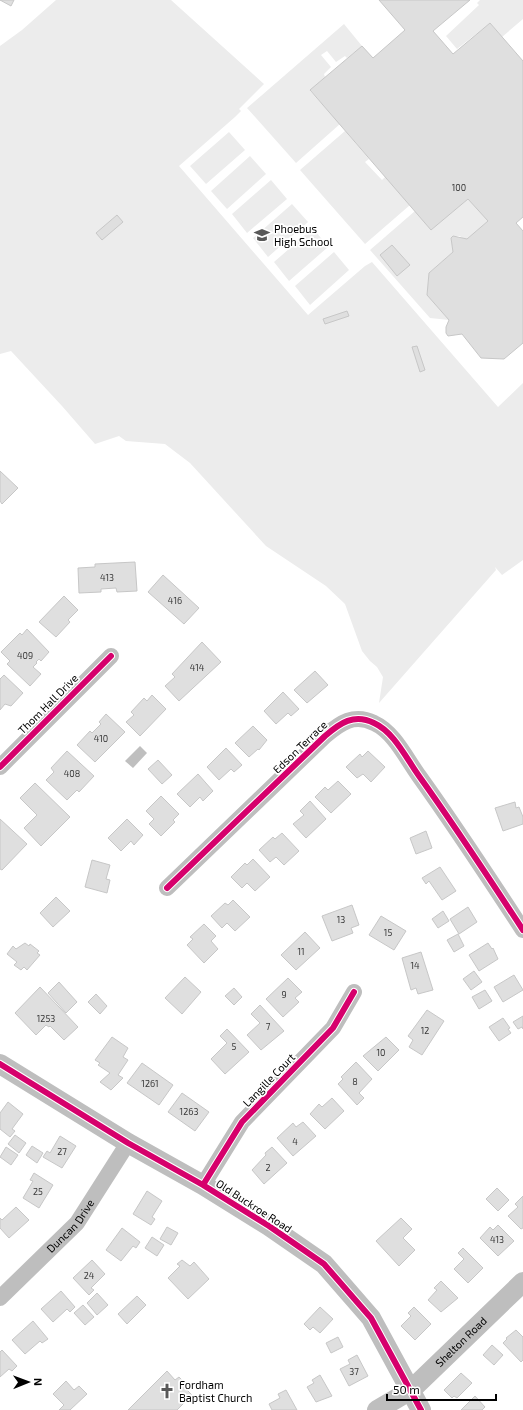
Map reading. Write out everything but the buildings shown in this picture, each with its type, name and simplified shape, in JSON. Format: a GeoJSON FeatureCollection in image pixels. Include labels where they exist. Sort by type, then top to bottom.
{"type":"FeatureCollection","features":[{"type":"Feature","properties":{"kind":"street","name":"Thom Hall Drive"},"geometry":{"type":"LineString","coordinates":[[0,767],[111,656]]}},
{"type":"Feature","properties":{"kind":"street","name":"Edson Terrace"},"geometry":{"type":"LineString","coordinates":[[167,888],[325,736],[339,724],[357,718],[374,722],[388,732],[445,812],[523,930]]}},
{"type":"Feature","properties":{"kind":"street","name":"Langille Court"},"geometry":{"type":"LineString","coordinates":[[203,1185],[242,1122],[333,1028],[354,992]]}},
{"type":"Feature","properties":{"kind":"street","name":"Old Buckroe Road"},"geometry":{"type":"LineString","coordinates":[[0,1064],[128,1143],[203,1185],[269,1226],[324,1264],[371,1318],[422,1410]]}},
{"type":"Feature","properties":{"kind":"street","name":"Duncan Drive"},"geometry":{"type":"LineString","coordinates":[[0,1298],[77,1223],[128,1143]]}},
{"type":"Feature","properties":{"kind":"street","name":"Shelton Road"},"geometry":{"type":"LineString","coordinates":[[377,1410],[411,1390],[523,1282]]}},
{"type":"Feature","properties":{"kind":"shaded area"},"geometry":{"type":"Polygon","coordinates":[[[56,0],[171,0],[264,84],[239,109],[241,111],[235,117],[179,166],[308,315],[365,266],[372,262],[498,407],[523,383],[523,560],[502,575],[495,567],[496,570],[379,703],[383,677],[377,667],[362,651],[345,604],[326,586],[266,546],[190,463],[165,444],[126,441],[119,436],[95,444],[11,351],[0,354],[0,46],[22,30],[56,0]]]}},
{"type":"Feature","properties":{"kind":"shaded area"},"geometry":{"type":"Polygon","coordinates":[[[480,0],[523,0],[523,19],[502,37],[490,23],[457,49],[446,36],[479,5],[477,3],[480,0]]]}},
{"type":"Feature","properties":{"kind":"shaded area"},"geometry":{"type":"Polygon","coordinates":[[[344,24],[362,46],[347,58],[345,56],[336,62],[327,51],[321,55],[331,67],[324,74],[325,77],[310,91],[340,124],[296,163],[247,108],[344,24]]]}},
{"type":"Feature","properties":{"kind":"shaded area"},"geometry":{"type":"Polygon","coordinates":[[[345,131],[369,159],[365,162],[382,180],[385,177],[410,205],[365,244],[300,170],[345,131]]]}},
{"type":"Feature","properties":{"kind":"shaded area"},"geometry":{"type":"Polygon","coordinates":[[[229,132],[245,150],[206,184],[190,166],[229,132]]]}},
{"type":"Feature","properties":{"kind":"shaded area"},"geometry":{"type":"Polygon","coordinates":[[[250,156],[266,174],[227,209],[211,191],[250,156]]]}},
{"type":"Feature","properties":{"kind":"shaded area"},"geometry":{"type":"Polygon","coordinates":[[[271,180],[287,199],[247,233],[232,214],[271,180]]]}},
{"type":"Feature","properties":{"kind":"shaded area"},"geometry":{"type":"Polygon","coordinates":[[[468,199],[488,221],[467,239],[463,239],[460,236],[454,236],[451,238],[453,252],[429,273],[427,295],[449,320],[430,318],[370,250],[415,211],[431,230],[468,199]]]}},
{"type":"Feature","properties":{"kind":"shaded area"},"geometry":{"type":"Polygon","coordinates":[[[292,204],[308,222],[268,257],[253,238],[292,204]]]}},
{"type":"Feature","properties":{"kind":"shaded area"},"geometry":{"type":"Polygon","coordinates":[[[313,228],[328,247],[289,281],[274,262],[313,228]]]}},
{"type":"Feature","properties":{"kind":"shaded area"},"geometry":{"type":"Polygon","coordinates":[[[334,252],[349,270],[310,305],[295,286],[334,252]]]}},
{"type":"Feature","properties":{"kind":"shaded area"},"geometry":{"type":"Polygon","coordinates":[[[140,746],[147,753],[133,768],[125,761],[140,746]]]}},
{"type":"Feature","properties":{"kind":"cycle path"},"geometry":{"type":"LineString","coordinates":[[0,767],[111,656]]}},
{"type":"Feature","properties":{"kind":"cycle path"},"geometry":{"type":"LineString","coordinates":[[167,888],[325,736],[336,727],[348,721],[360,719],[367,720],[381,727],[394,739],[472,852],[523,930]]}},
{"type":"Feature","properties":{"kind":"cycle path"},"geometry":{"type":"LineString","coordinates":[[203,1185],[242,1122],[333,1028],[354,992]]}},
{"type":"Feature","properties":{"kind":"cycle path"},"geometry":{"type":"LineString","coordinates":[[0,1064],[128,1143],[203,1185],[269,1226],[324,1264],[371,1318],[421,1410]]}},
{"type":"Feature","properties":{"kind":"place","name":"Phoebus High School"},"geometry":{"type":"Point","coordinates":[262,235]}},
{"type":"Feature","properties":{"kind":"place","name":"Fordham Baptist Church"},"geometry":{"type":"Point","coordinates":[167,1391]}}]}
